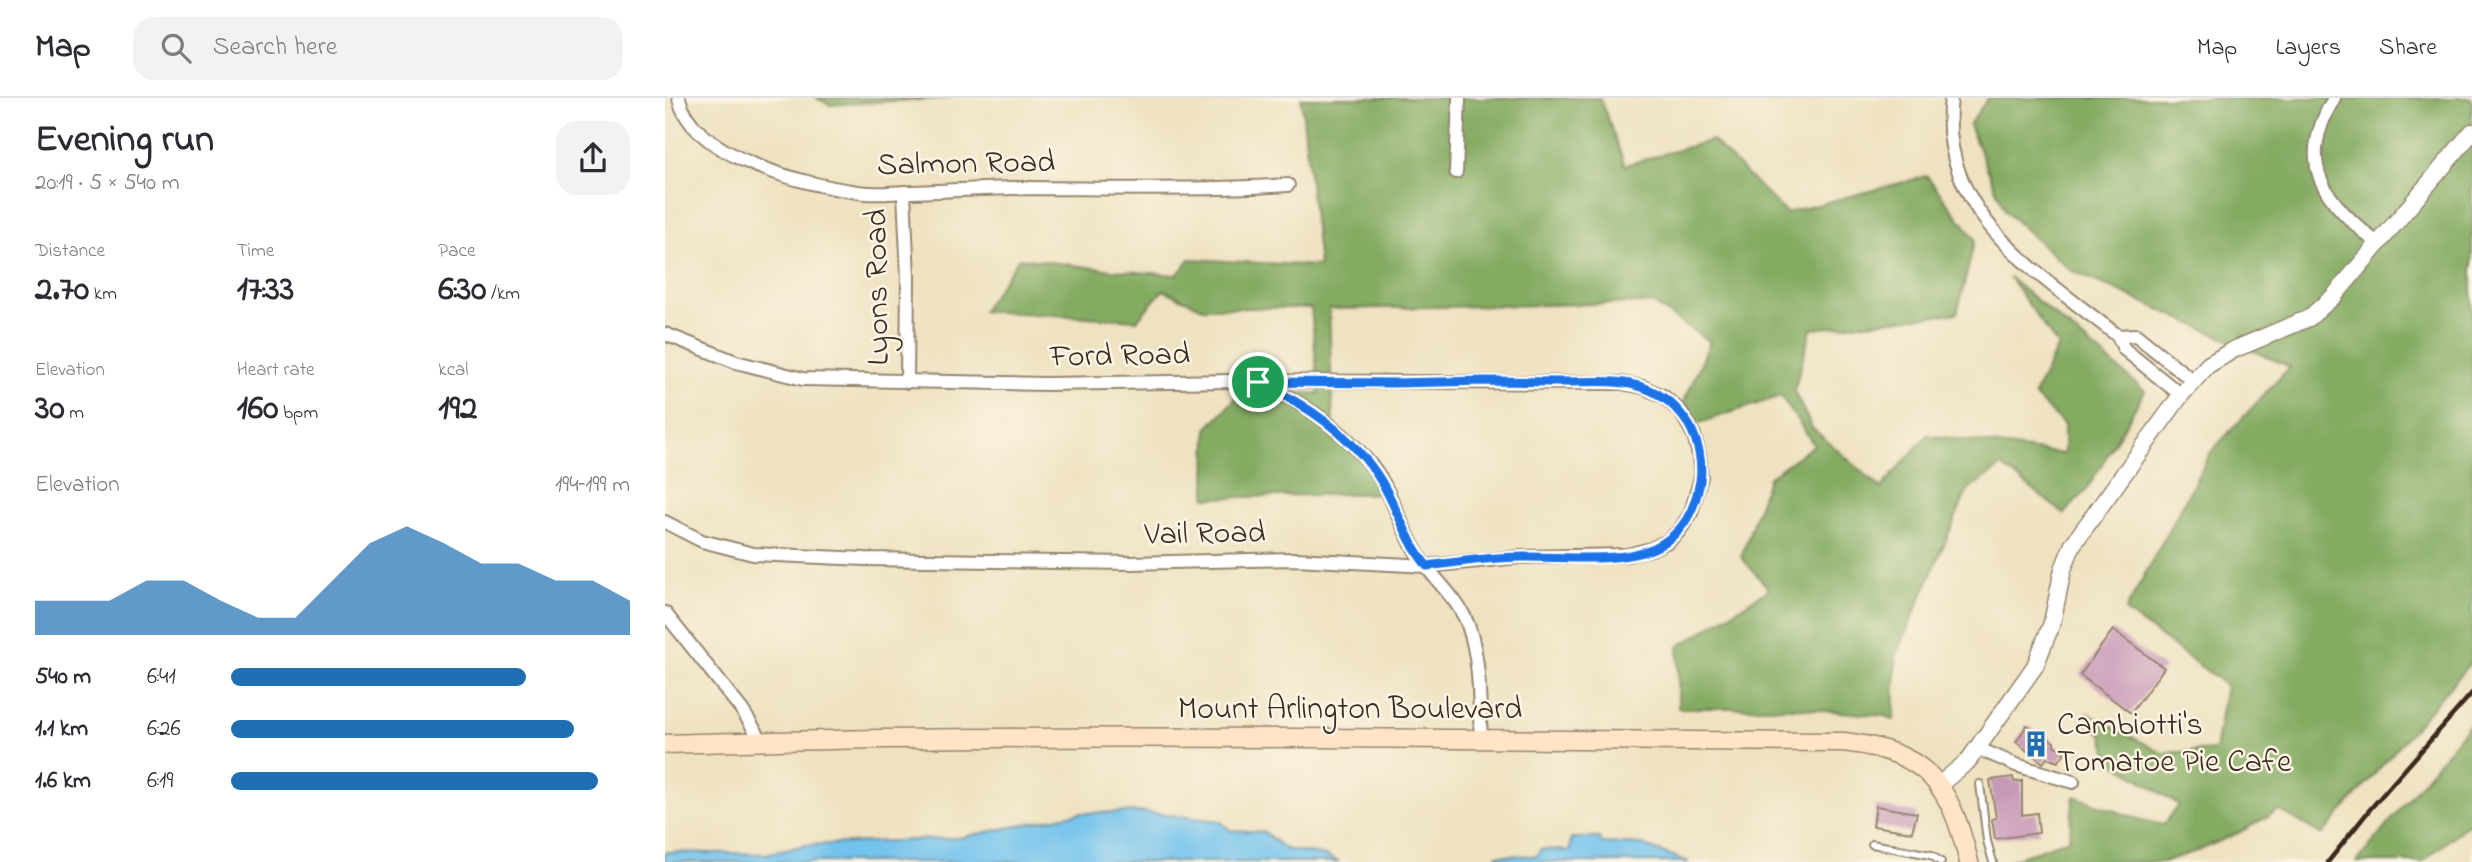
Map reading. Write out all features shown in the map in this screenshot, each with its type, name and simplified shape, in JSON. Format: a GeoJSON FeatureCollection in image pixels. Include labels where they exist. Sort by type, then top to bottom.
{"type":"FeatureCollection","features":[{"type":"Feature","properties":{"kind":"main road","name":"Mount Arlington Boulevard"},"geometry":{"type":"LineString","coordinates":[[665,744],[1160,738],[1844,742],[1874,746],[1896,753],[1926,771],[1949,800],[1960,825],[1969,862]]}},
{"type":"Feature","properties":{"kind":"street","name":"Salmon Road"},"geometry":{"type":"LineString","coordinates":[[679,98],[690,125],[737,158],[802,180],[859,192],[1011,188],[1234,188],[1288,185]]}},
{"type":"Feature","properties":{"kind":"street"},"geometry":{"type":"LineString","coordinates":[[1457,172],[1459,98]]}},
{"type":"Feature","properties":{"kind":"street"},"geometry":{"type":"LineString","coordinates":[[1951,98],[1949,127],[1953,155],[1962,181],[1994,234],[2027,264],[2118,336],[2125,349],[2181,395]]}},
{"type":"Feature","properties":{"kind":"street"},"geometry":{"type":"LineString","coordinates":[[2334,98],[2320,122],[2316,156],[2318,171],[2333,203],[2378,244]]}},
{"type":"Feature","properties":{"kind":"street"},"geometry":{"type":"LineString","coordinates":[[1939,785],[1968,761],[2025,682],[2045,644],[2063,569],[2073,544],[2192,380],[2219,357],[2309,318],[2335,296],[2472,132]]}},
{"type":"Feature","properties":{"kind":"street","name":"Lyons Road"},"geometry":{"type":"LineString","coordinates":[[904,192],[908,277],[908,382]]}},
{"type":"Feature","properties":{"kind":"street","name":"Ford Road"},"geometry":{"type":"LineString","coordinates":[[665,334],[736,362],[803,379],[1046,384],[1597,382],[1643,387],[1663,396],[1681,412],[1694,435],[1700,470]]}},
{"type":"Feature","properties":{"kind":"street"},"geometry":{"type":"LineString","coordinates":[[2118,336],[2136,335],[2192,380]]}},
{"type":"Feature","properties":{"kind":"street"},"geometry":{"type":"LineString","coordinates":[[1258,382],[1294,398],[1360,453],[1380,478],[1404,529],[1427,566],[1455,600],[1468,626],[1478,667],[1481,740]]}},
{"type":"Feature","properties":{"kind":"street","name":"Vail Road"},"geometry":{"type":"LineString","coordinates":[[665,522],[702,541],[753,554],[865,559],[1131,563],[1295,559],[1427,566],[1520,557],[1627,555],[1651,549],[1668,541],[1679,531],[1691,513],[1700,470]]}},
{"type":"Feature","properties":{"kind":"street"},"geometry":{"type":"LineString","coordinates":[[665,613],[735,701],[762,741]]}},
{"type":"Feature","properties":{"kind":"street"},"geometry":{"type":"LineString","coordinates":[[1977,748],[2017,765],[2073,782]]}},
{"type":"Feature","properties":{"kind":"lane"},"geometry":{"type":"LineString","coordinates":[[1980,784],[1987,841],[1993,862]]}},
{"type":"Feature","properties":{"kind":"lane"},"geometry":{"type":"LineString","coordinates":[[1872,844],[1941,862]]}},
{"type":"Feature","properties":{"kind":"green space"},"geometry":{"type":"Polygon","coordinates":[[[816,98],[950,98],[830,105],[816,98]]]}},
{"type":"Feature","properties":{"kind":"green space"},"geometry":{"type":"Polygon","coordinates":[[[1301,98],[1600,98],[1625,165],[1712,140],[1786,213],[1927,176],[1975,239],[1957,313],[1811,329],[1794,391],[1812,428],[1881,488],[1927,435],[2064,454],[2064,425],[2034,395],[2058,346],[2009,277],[2145,391],[2086,491],[2064,514],[2002,466],[1967,491],[1896,656],[1894,720],[1886,716],[1796,708],[1678,708],[1678,647],[1769,589],[1741,557],[1769,477],[1814,445],[1781,396],[1699,423],[1684,402],[1710,342],[1652,303],[1329,309],[1333,429],[1388,493],[1206,498],[1207,429],[1246,387],[1319,394],[1311,308],[1203,308],[1163,290],[1137,320],[982,311],[1019,258],[1177,275],[1190,259],[1319,266],[1301,98]]]}},
{"type":"Feature","properties":{"kind":"green space"},"geometry":{"type":"Polygon","coordinates":[[[1988,98],[2472,98],[2472,661],[2322,835],[2279,810],[2240,832],[2163,862],[2011,860],[2069,839],[2074,796],[2163,825],[2179,805],[2110,760],[2102,734],[2082,721],[2087,713],[2162,753],[2215,750],[2226,685],[2125,611],[2211,452],[2290,367],[2070,270],[2005,211],[1969,125],[1988,98]]]}},
{"type":"Feature","properties":{"kind":"green space"},"geometry":{"type":"Polygon","coordinates":[[[2472,721],[2472,821],[2422,862],[2357,862],[2472,721]]]}},
{"type":"Feature","properties":{"kind":"water"},"geometry":{"type":"Polygon","coordinates":[[[1143,812],[1220,821],[1230,830],[1264,832],[1285,849],[1326,856],[1339,862],[665,862],[665,852],[765,854],[807,845],[958,838],[1079,813],[1143,812]]]}},
{"type":"Feature","properties":{"kind":"water"},"geometry":{"type":"Polygon","coordinates":[[[1571,838],[1600,838],[1602,843],[1642,845],[1689,862],[1497,862],[1497,855],[1537,856],[1541,849],[1570,851],[1571,838]]]}},
{"type":"Feature","properties":{"kind":"building"},"geometry":{"type":"Polygon","coordinates":[[[2113,630],[2164,668],[2131,713],[2080,675],[2113,630]]]}},
{"type":"Feature","properties":{"kind":"building","name":"Cambiotti's Tomatoe Pie Cafe"},"geometry":{"type":"Polygon","coordinates":[[[2027,725],[2054,742],[2054,745],[2065,753],[2058,762],[2047,758],[2043,763],[2016,742],[2027,725]]]}},
{"type":"Feature","properties":{"kind":"building"},"geometry":{"type":"Polygon","coordinates":[[[2013,777],[2014,782],[2022,781],[2022,815],[2037,813],[2039,833],[1995,839],[1992,819],[1996,818],[1990,780],[2013,777]]]}},
{"type":"Feature","properties":{"kind":"building"},"geometry":{"type":"Polygon","coordinates":[[[1876,806],[1917,813],[1912,832],[1873,826],[1876,806]]]}},
{"type":"Feature","properties":{"kind":"railway"},"geometry":{"type":"LineString","coordinates":[[2328,862],[2371,808],[2472,693]]}},
{"type":"Feature","properties":{"kind":"place","name":"Cambiotti's Tomatoe Pie Cafe"},"geometry":{"type":"Point","coordinates":[2036,744]}},
{"type":"Feature","properties":{"kind":"route"},"geometry":{"type":"LineString","coordinates":[[1258,382],[1597,382],[1643,387],[1663,396],[1681,412],[1694,435],[1701,477],[1696,499],[1691,513],[1679,531],[1668,541],[1627,555],[1520,557],[1427,566],[1404,529],[1380,478],[1360,453],[1294,398],[1258,382]]}}]}
